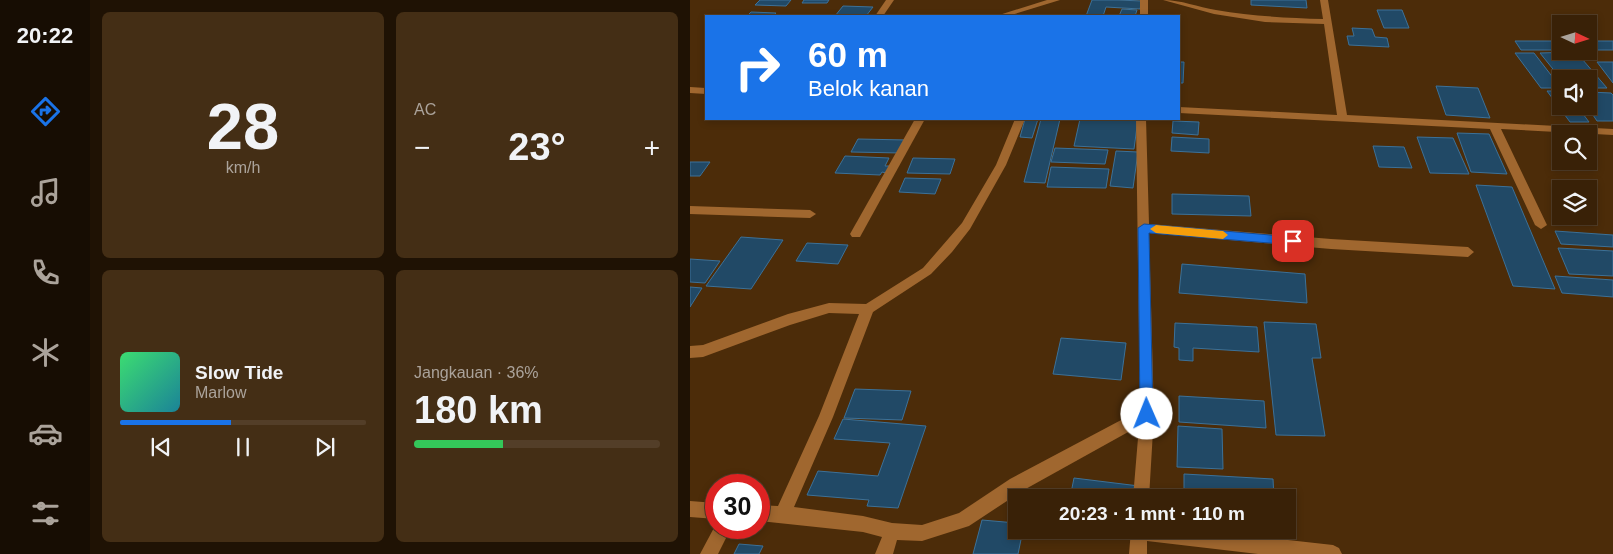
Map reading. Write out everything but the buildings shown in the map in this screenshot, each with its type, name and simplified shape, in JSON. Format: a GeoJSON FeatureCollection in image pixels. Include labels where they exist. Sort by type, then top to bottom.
{"type":"FeatureCollection","features":[{"type":"Feature","properties":{"kind":"street"},"geometry":{"type":"LineString","coordinates":[[880,15],[890,0]]}},
{"type":"Feature","properties":{"kind":"street"},"geometry":{"type":"LineString","coordinates":[[1004,15],[1056,0]]}},
{"type":"Feature","properties":{"kind":"street"},"geometry":{"type":"LineString","coordinates":[[1144,0],[1144,15]]}},
{"type":"Feature","properties":{"kind":"street"},"geometry":{"type":"LineString","coordinates":[[1167,0],[1214,12],[1265,20],[1326,22]]}},
{"type":"Feature","properties":{"kind":"street"},"geometry":{"type":"LineString","coordinates":[[1324,0],[1342,118]]}},
{"type":"Feature","properties":{"kind":"street"},"geometry":{"type":"LineString","coordinates":[[690,99],[698,91]]}},
{"type":"Feature","properties":{"kind":"street"},"geometry":{"type":"LineString","coordinates":[[1180,110],[1613,132]]}},
{"type":"Feature","properties":{"kind":"street"},"geometry":{"type":"LineString","coordinates":[[856,234],[919,120]]}},
{"type":"Feature","properties":{"kind":"street"},"geometry":{"type":"LineString","coordinates":[[782,514],[826,418],[868,309],[926,270],[948,249],[966,226],[1001,165],[1020,120]]}},
{"type":"Feature","properties":{"kind":"street"},"geometry":{"type":"LineString","coordinates":[[1141,120],[1147,414],[1142,489]]}},
{"type":"Feature","properties":{"kind":"street"},"geometry":{"type":"LineString","coordinates":[[1494,126],[1541,225]]}},
{"type":"Feature","properties":{"kind":"street"},"geometry":{"type":"LineString","coordinates":[[690,210],[810,214]]}},
{"type":"Feature","properties":{"kind":"street"},"geometry":{"type":"LineString","coordinates":[[1144,228],[1330,244],[1468,252]]}},
{"type":"Feature","properties":{"kind":"street"},"geometry":{"type":"LineString","coordinates":[[690,352],[703,351],[788,320],[829,308],[868,309]]}},
{"type":"Feature","properties":{"kind":"street"},"geometry":{"type":"LineString","coordinates":[[770,513],[862,524],[892,531],[922,533],[963,520],[1016,485],[1147,414]]}},
{"type":"Feature","properties":{"kind":"street"},"geometry":{"type":"LineString","coordinates":[[690,509],[705,510]]}},
{"type":"Feature","properties":{"kind":"street"},"geometry":{"type":"LineString","coordinates":[[884,554],[892,531]]}},
{"type":"Feature","properties":{"kind":"street"},"geometry":{"type":"LineString","coordinates":[[709,554],[717,539]]}},
{"type":"Feature","properties":{"kind":"street"},"geometry":{"type":"LineString","coordinates":[[1138,554],[1139,539]]}},
{"type":"Feature","properties":{"kind":"street"},"geometry":{"type":"LineString","coordinates":[[1206,539],[1333,554]]}},
{"type":"Feature","properties":{"kind":"slow traffic"},"geometry":{"type":"LineString","coordinates":[[1156,229],[1223,235]]}},
{"type":"Feature","properties":{"kind":"route"},"geometry":{"type":"LineString","coordinates":[[1147,414],[1144,228],[1293,241]]}}]}
